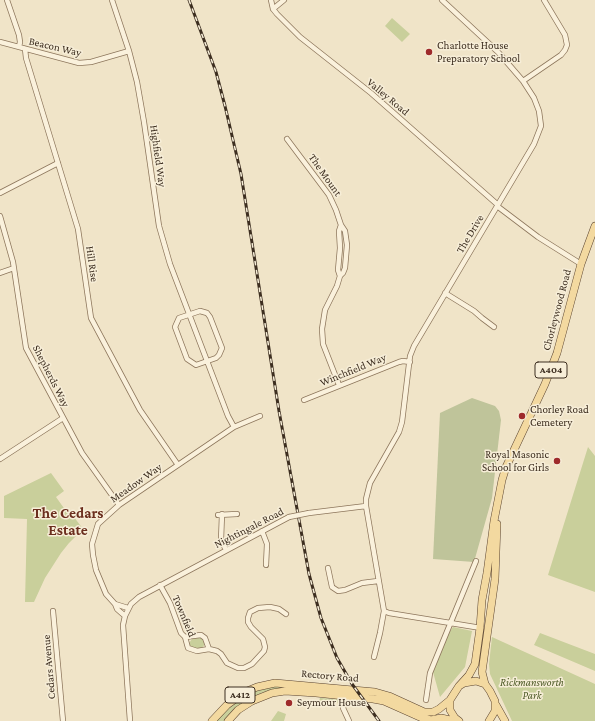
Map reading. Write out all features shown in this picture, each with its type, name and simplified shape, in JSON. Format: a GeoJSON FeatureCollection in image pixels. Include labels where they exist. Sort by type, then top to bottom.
{"type":"FeatureCollection","features":[{"type":"Feature","properties":{"kind":"main road","name":"Chorleywood Road"},"geometry":{"type":"LineString","coordinates":[[484,628],[495,579],[498,522],[497,510],[502,480],[506,467],[545,384],[557,354],[581,264],[595,226]]}},
{"type":"Feature","properties":{"kind":"main road","name":"A404"},"geometry":{"type":"LineString","coordinates":[[484,628],[482,672],[485,684]]}},
{"type":"Feature","properties":{"kind":"main road","name":"A404"},"geometry":{"type":"LineString","coordinates":[[459,686],[473,670],[484,628]]}},
{"type":"Feature","properties":{"kind":"main road"},"geometry":{"type":"LineString","coordinates":[[460,721],[450,710],[450,700],[459,686],[464,683],[476,681],[485,684],[494,698],[496,705],[505,721]]}},
{"type":"Feature","properties":{"kind":"main road","name":"Rectory Road"},"geometry":{"type":"LineString","coordinates":[[212,721],[227,705],[245,692],[257,687],[275,683],[375,692],[389,696],[424,712],[433,712],[450,700]]}},
{"type":"Feature","properties":{"kind":"main road","name":"Rectory Road"},"geometry":{"type":"LineString","coordinates":[[228,721],[238,710],[252,701],[272,693],[285,691],[349,696],[384,702],[422,718],[430,720],[441,718],[455,721]]}},
{"type":"Feature","properties":{"kind":"main road"},"geometry":{"type":"LineString","coordinates":[[489,721],[494,714],[496,705]]}},
{"type":"Feature","properties":{"kind":"street"},"geometry":{"type":"LineString","coordinates":[[7,0],[19,35],[19,47]]}},
{"type":"Feature","properties":{"kind":"street","name":"Highfield Way"},"geometry":{"type":"LineString","coordinates":[[112,0],[130,51],[144,122],[159,226],[170,264],[228,416],[234,427]]}},
{"type":"Feature","properties":{"kind":"street"},"geometry":{"type":"LineString","coordinates":[[271,0],[273,9],[284,0]]}},
{"type":"Feature","properties":{"kind":"street","name":"The Drive"},"geometry":{"type":"LineString","coordinates":[[366,506],[366,495],[370,483],[392,445],[402,422],[410,362],[414,346],[534,144],[541,126],[539,112],[534,98],[523,81],[498,52],[442,0]]}},
{"type":"Feature","properties":{"kind":"street"},"geometry":{"type":"LineString","coordinates":[[523,81],[561,55],[567,45],[565,35],[544,0]]}},
{"type":"Feature","properties":{"kind":"street","name":"Valley Road"},"geometry":{"type":"LineString","coordinates":[[273,9],[300,37],[371,93],[498,205],[538,237],[581,264]]}},
{"type":"Feature","properties":{"kind":"street","name":"Beacon Way"},"geometry":{"type":"LineString","coordinates":[[0,42],[79,63],[91,62],[130,51]]}},
{"type":"Feature","properties":{"kind":"street","name":"Hill Rise"},"geometry":{"type":"LineString","coordinates":[[25,49],[25,54],[78,229],[91,318],[140,410],[178,465]]}},
{"type":"Feature","properties":{"kind":"street","name":"The Mount"},"geometry":{"type":"LineString","coordinates":[[287,139],[329,195],[341,225],[345,231],[345,268],[325,310],[322,329],[323,344],[339,385]]}},
{"type":"Feature","properties":{"kind":"street"},"geometry":{"type":"LineString","coordinates":[[0,193],[58,163]]}},
{"type":"Feature","properties":{"kind":"street","name":"Shepherds Way"},"geometry":{"type":"LineString","coordinates":[[0,216],[14,268],[26,348],[82,453],[119,505]]}},
{"type":"Feature","properties":{"kind":"street"},"geometry":{"type":"LineString","coordinates":[[0,273],[14,268]]}},
{"type":"Feature","properties":{"kind":"street"},"geometry":{"type":"LineString","coordinates":[[445,293],[474,311],[494,327]]}},
{"type":"Feature","properties":{"kind":"street"},"geometry":{"type":"LineString","coordinates":[[200,310],[209,315],[221,346],[218,357],[207,362],[196,365],[188,361],[175,329],[175,325],[179,318],[200,310]]}},
{"type":"Feature","properties":{"kind":"street","name":"Winchfield Way"},"geometry":{"type":"LineString","coordinates":[[304,400],[399,362],[410,362]]}},
{"type":"Feature","properties":{"kind":"street","name":"Meadow Way"},"geometry":{"type":"LineString","coordinates":[[125,616],[115,607],[115,604],[106,594],[99,578],[93,555],[92,544],[98,524],[119,505],[234,427],[260,416]]}},
{"type":"Feature","properties":{"kind":"street"},"geometry":{"type":"LineString","coordinates":[[1,456],[63,418]]}},
{"type":"Feature","properties":{"kind":"street"},"geometry":{"type":"LineString","coordinates":[[366,506],[384,610],[374,657]]}},
{"type":"Feature","properties":{"kind":"street","name":"Nightingale Road"},"geometry":{"type":"LineString","coordinates":[[130,721],[123,630],[125,616],[131,604],[139,597],[160,585],[289,517],[366,506]]}},
{"type":"Feature","properties":{"kind":"street"},"geometry":{"type":"LineString","coordinates":[[226,550],[221,540],[220,514],[237,514]]}},
{"type":"Feature","properties":{"kind":"street"},"geometry":{"type":"LineString","coordinates":[[262,531],[267,544],[266,565]]}},
{"type":"Feature","properties":{"kind":"street"},"geometry":{"type":"LineString","coordinates":[[426,700],[430,673],[476,561]]}},
{"type":"Feature","properties":{"kind":"street"},"geometry":{"type":"LineString","coordinates":[[328,568],[332,587],[338,591],[346,590],[362,583],[378,581]]}},
{"type":"Feature","properties":{"kind":"street","name":"Townfield"},"geometry":{"type":"LineString","coordinates":[[160,585],[170,603],[181,633],[185,637],[187,646],[192,650],[197,651],[209,649]]}},
{"type":"Feature","properties":{"kind":"street"},"geometry":{"type":"LineString","coordinates":[[115,604],[128,608]]}},
{"type":"Feature","properties":{"kind":"street"},"geometry":{"type":"LineString","coordinates":[[185,637],[201,635],[205,638],[209,649],[219,653],[224,661],[234,667],[241,668],[248,666],[260,656],[264,651],[265,646],[263,639],[249,624],[248,618],[250,612],[258,608],[270,607],[282,610],[286,614]]}},
{"type":"Feature","properties":{"kind":"street"},"geometry":{"type":"LineString","coordinates":[[384,610],[389,613],[484,628]]}},
{"type":"Feature","properties":{"kind":"street","name":"Cedars Avenue"},"geometry":{"type":"LineString","coordinates":[[53,611],[63,721]]}},
{"type":"Feature","properties":{"kind":"street"},"geometry":{"type":"LineString","coordinates":[[349,696],[343,708],[349,721]]}},
{"type":"Feature","properties":{"kind":"street"},"geometry":{"type":"LineString","coordinates":[[403,710],[417,721]]}},
{"type":"Feature","properties":{"kind":"green space"},"geometry":{"type":"Polygon","coordinates":[[[392,18],[410,34],[402,42],[385,26],[392,18]]]}},
{"type":"Feature","properties":{"kind":"green space"},"geometry":{"type":"Polygon","coordinates":[[[472,398],[495,406],[499,411],[501,420],[492,498],[474,562],[433,559],[440,413],[472,398]]]}},
{"type":"Feature","properties":{"kind":"green space"},"geometry":{"type":"Polygon","coordinates":[[[588,447],[595,456],[595,592],[548,575],[588,447]]]}},
{"type":"Feature","properties":{"kind":"green space"},"geometry":{"type":"Polygon","coordinates":[[[51,473],[64,491],[56,497],[66,511],[68,509],[83,529],[61,553],[45,578],[34,602],[25,602],[27,519],[4,518],[4,496],[51,473]]]}},
{"type":"Feature","properties":{"kind":"green space"},"geometry":{"type":"Polygon","coordinates":[[[453,627],[472,631],[465,667],[440,697],[433,672],[448,634],[453,627]]]}},
{"type":"Feature","properties":{"kind":"green space"},"geometry":{"type":"Polygon","coordinates":[[[540,633],[595,654],[595,671],[534,645],[540,633]]]}},
{"type":"Feature","properties":{"kind":"green space"},"geometry":{"type":"Polygon","coordinates":[[[198,637],[202,638],[205,644],[202,648],[196,649],[190,646],[189,643],[192,639],[198,637]]]}},
{"type":"Feature","properties":{"kind":"green space","name":"Rickmansworth Park"},"geometry":{"type":"Polygon","coordinates":[[[492,637],[595,684],[595,721],[512,721],[490,674],[489,664],[492,637]]]}},
{"type":"Feature","properties":{"kind":"green space"},"geometry":{"type":"Polygon","coordinates":[[[287,685],[282,688],[261,693],[233,711],[224,721],[215,721],[220,714],[244,694],[268,686],[287,685]]]}},
{"type":"Feature","properties":{"kind":"green space"},"geometry":{"type":"Polygon","coordinates":[[[320,698],[337,699],[339,703],[335,702],[333,706],[330,706],[319,701],[320,698]]]}},
{"type":"Feature","properties":{"kind":"green space"},"geometry":{"type":"Polygon","coordinates":[[[278,711],[286,714],[284,721],[271,721],[278,711]]]}},
{"type":"Feature","properties":{"kind":"railway"},"geometry":{"type":"LineString","coordinates":[[189,0],[216,72],[241,174],[279,411],[309,574],[321,618],[337,658],[352,684],[379,721]]}},
{"type":"Feature","properties":{"kind":"place","name":"Charlotte House Preparatory School"},"geometry":{"type":"Point","coordinates":[429,52]}},
{"type":"Feature","properties":{"kind":"place","name":"Chorley Road Cemetery"},"geometry":{"type":"Point","coordinates":[522,416]}},
{"type":"Feature","properties":{"kind":"place","name":"Royal Masonic School for Girls"},"geometry":{"type":"Point","coordinates":[557,461]}},
{"type":"Feature","properties":{"kind":"place","name":"Seymour House"},"geometry":{"type":"Point","coordinates":[289,703]}},
{"type":"Feature","properties":{"kind":"district","name":"The Cedars Estate"},"geometry":{"type":"Point","coordinates":[68,522]}}]}
